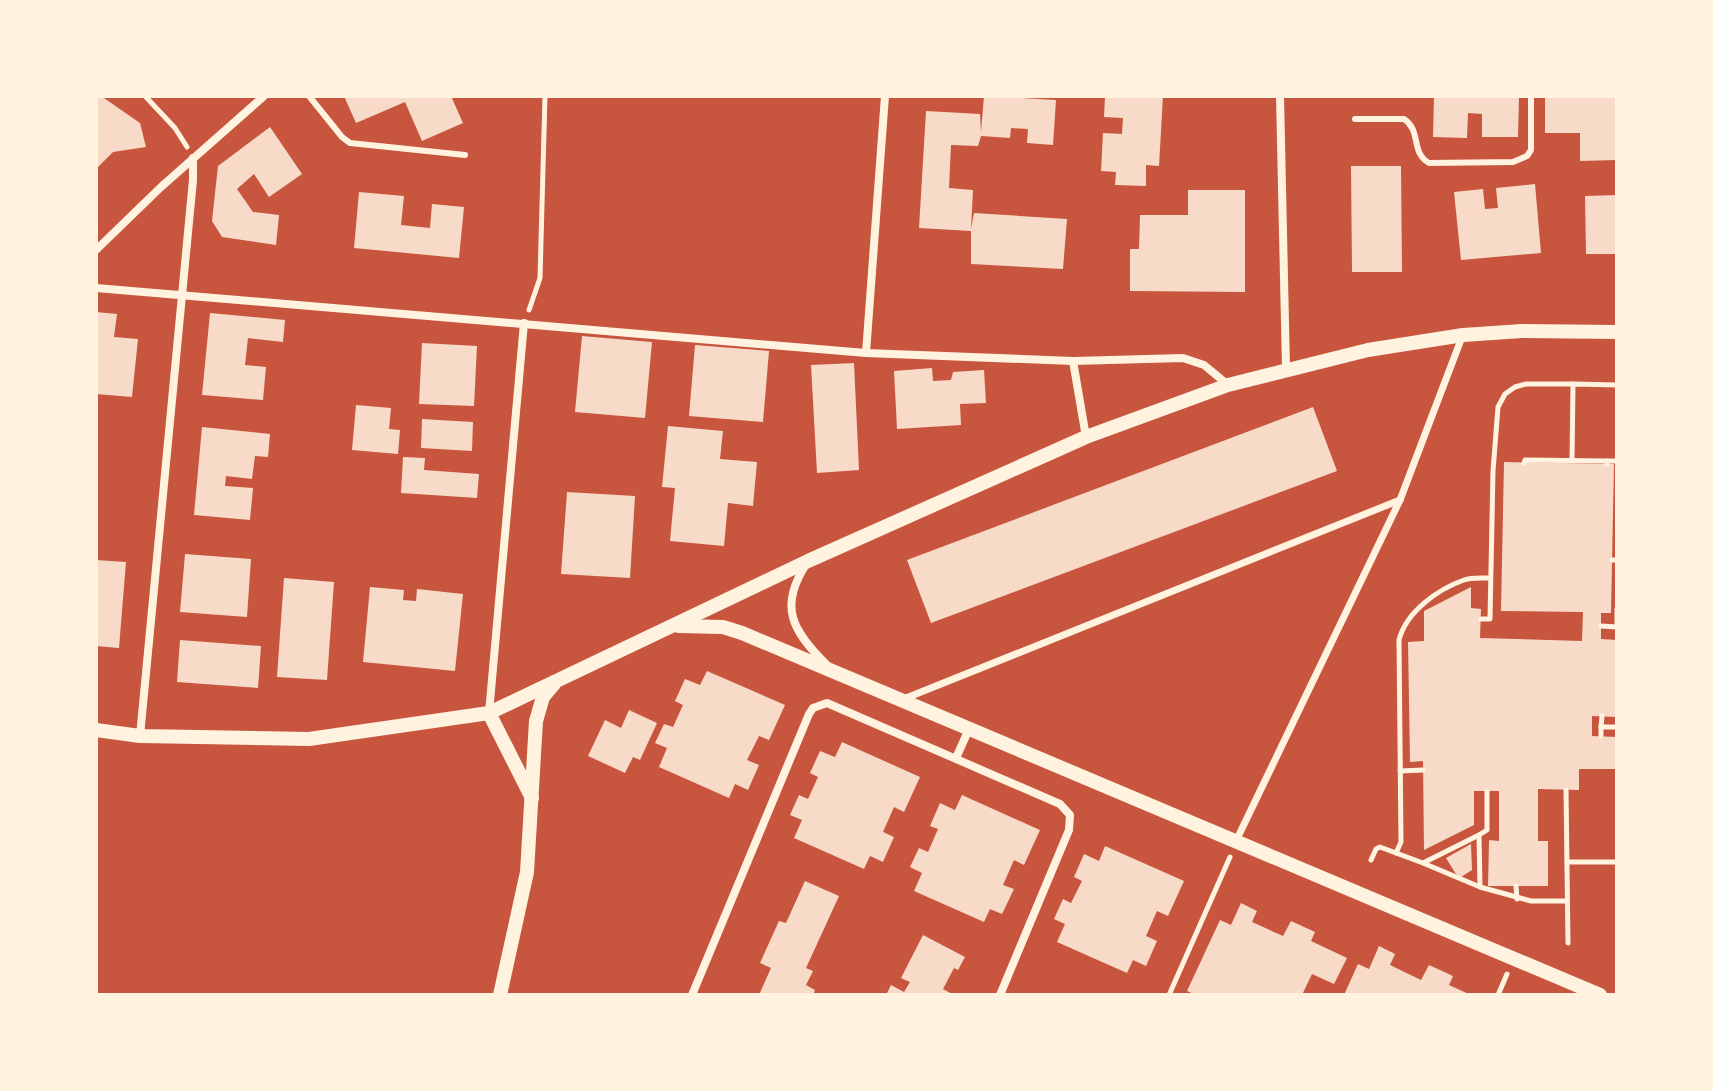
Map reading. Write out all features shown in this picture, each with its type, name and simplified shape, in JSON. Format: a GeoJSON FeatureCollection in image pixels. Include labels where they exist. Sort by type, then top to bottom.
{"type":"FeatureCollection","features":[{"type":"Feature","properties":{"kind":"street"},"geometry":{"type":"LineString","coordinates":[[96,250],[264,96]]}},
{"type":"Feature","properties":{"kind":"street"},"geometry":{"type":"LineString","coordinates":[[866,353],[885,96]]}},
{"type":"Feature","properties":{"kind":"street"},"geometry":{"type":"LineString","coordinates":[[1280,96],[1286,369]]}},
{"type":"Feature","properties":{"kind":"street"},"geometry":{"type":"LineString","coordinates":[[140,736],[193,158]]}},
{"type":"Feature","properties":{"kind":"street"},"geometry":{"type":"LineString","coordinates":[[96,288],[866,353],[1073,361],[1183,358],[1204,365],[1228,385]]}},
{"type":"Feature","properties":{"kind":"street"},"geometry":{"type":"LineString","coordinates":[[524,323],[489,713],[533,799]]}},
{"type":"Feature","properties":{"kind":"street"},"geometry":{"type":"LineString","coordinates":[[96,730],[140,736],[309,739],[489,713],[808,561],[1086,437],[1228,385],[1368,350],[1463,335],[1522,331],[1617,332]]}},
{"type":"Feature","properties":{"kind":"street"},"geometry":{"type":"LineString","coordinates":[[1236,841],[1400,500],[1463,335]]}},
{"type":"Feature","properties":{"kind":"street"},"geometry":{"type":"LineString","coordinates":[[1073,361],[1086,437]]}},
{"type":"Feature","properties":{"kind":"street"},"geometry":{"type":"LineString","coordinates":[[901,700],[1400,500]]}},
{"type":"Feature","properties":{"kind":"street"},"geometry":{"type":"LineString","coordinates":[[808,561],[794,582],[790,598],[792,616],[808,647],[833,671]]}},
{"type":"Feature","properties":{"kind":"street"},"geometry":{"type":"LineString","coordinates":[[670,627],[723,627],[1600,995]]}},
{"type":"Feature","properties":{"kind":"street"},"geometry":{"type":"LineString","coordinates":[[500,995],[527,872],[536,721],[543,697],[557,681]]}},
{"type":"Feature","properties":{"kind":"street"},"geometry":{"type":"LineString","coordinates":[[692,995],[809,714],[813,708],[827,703],[1051,801],[1066,809],[1070,815],[1069,830],[1000,995]]}},
{"type":"Feature","properties":{"kind":"street"},"geometry":{"type":"LineString","coordinates":[[956,758],[969,729]]}},
{"type":"Feature","properties":{"kind":"lane"},"geometry":{"type":"LineString","coordinates":[[309,96],[350,143],[465,155]]}},
{"type":"Feature","properties":{"kind":"lane"},"geometry":{"type":"LineString","coordinates":[[1355,119],[1404,119],[1414,129],[1418,153],[1429,163],[1513,162],[1527,156],[1531,150],[1531,96]]}},
{"type":"Feature","properties":{"kind":"path"},"geometry":{"type":"LineString","coordinates":[[145,96],[175,128],[193,158]]}},
{"type":"Feature","properties":{"kind":"path"},"geometry":{"type":"LineString","coordinates":[[524,323],[540,278],[545,96]]}},
{"type":"Feature","properties":{"kind":"path"},"geometry":{"type":"LineString","coordinates":[[1481,619],[1490,619],[1494,427],[1498,407],[1505,394],[1526,384],[1617,385]]}},
{"type":"Feature","properties":{"kind":"path"},"geometry":{"type":"LineString","coordinates":[[1572,460],[1573,384]]}},
{"type":"Feature","properties":{"kind":"path"},"geometry":{"type":"LineString","coordinates":[[1524,463],[1525,460],[1617,461]]}},
{"type":"Feature","properties":{"kind":"path"},"geometry":{"type":"LineString","coordinates":[[1396,853],[1401,842],[1399,654],[1402,628],[1416,608],[1461,581],[1490,578]]}},
{"type":"Feature","properties":{"kind":"path"},"geometry":{"type":"LineString","coordinates":[[1601,626],[1617,627],[1617,609]]}},
{"type":"Feature","properties":{"kind":"path"},"geometry":{"type":"LineString","coordinates":[[1601,736],[1602,716]]}},
{"type":"Feature","properties":{"kind":"path"},"geometry":{"type":"LineString","coordinates":[[1601,727],[1617,727]]}},
{"type":"Feature","properties":{"kind":"path"},"geometry":{"type":"LineString","coordinates":[[1400,771],[1423,770]]}},
{"type":"Feature","properties":{"kind":"path"},"geometry":{"type":"LineString","coordinates":[[1566,790],[1568,943]]}},
{"type":"Feature","properties":{"kind":"path"},"geometry":{"type":"LineString","coordinates":[[1423,863],[1487,830],[1487,791]]}},
{"type":"Feature","properties":{"kind":"path"},"geometry":{"type":"LineString","coordinates":[[1479,835],[1480,887]]}},
{"type":"Feature","properties":{"kind":"path"},"geometry":{"type":"LineString","coordinates":[[1169,995],[1236,841]]}},
{"type":"Feature","properties":{"kind":"path"},"geometry":{"type":"LineString","coordinates":[[1371,860],[1380,847],[1517,899],[1567,901]]}},
{"type":"Feature","properties":{"kind":"path"},"geometry":{"type":"LineString","coordinates":[[1567,862],[1617,862]]}},
{"type":"Feature","properties":{"kind":"path"},"geometry":{"type":"LineString","coordinates":[[1516,886],[1517,899]]}},
{"type":"Feature","properties":{"kind":"building"},"geometry":{"type":"Polygon","coordinates":[[[96,96],[101,96],[140,123],[146,147],[113,152],[96,169],[96,96]]]}},
{"type":"Feature","properties":{"kind":"building"},"geometry":{"type":"Polygon","coordinates":[[[344,96],[451,96],[463,123],[422,141],[405,102],[356,123],[344,96]]]}},
{"type":"Feature","properties":{"kind":"building"},"geometry":{"type":"Polygon","coordinates":[[[984,96],[1056,100],[1053,145],[1027,143],[1028,129],[1011,128],[1010,138],[981,136],[978,146],[951,145],[949,188],[973,190],[971,229],[974,213],[1067,219],[1063,269],[971,264],[971,231],[919,228],[926,111],[980,114],[981,132],[984,96]]]}},
{"type":"Feature","properties":{"kind":"building"},"geometry":{"type":"Polygon","coordinates":[[[1105,96],[1163,96],[1159,166],[1146,165],[1146,186],[1115,185],[1116,172],[1101,171],[1103,133],[1122,134],[1123,118],[1104,117],[1105,96]]]}},
{"type":"Feature","properties":{"kind":"building"},"geometry":{"type":"Polygon","coordinates":[[[1434,96],[1519,96],[1518,137],[1482,137],[1482,114],[1468,113],[1467,138],[1433,137],[1434,96]]]}},
{"type":"Feature","properties":{"kind":"building"},"geometry":{"type":"Polygon","coordinates":[[[1545,96],[1617,96],[1617,160],[1580,161],[1580,133],[1545,133],[1545,96]]]}},
{"type":"Feature","properties":{"kind":"building"},"geometry":{"type":"Polygon","coordinates":[[[270,127],[302,174],[269,197],[254,174],[237,189],[253,212],[279,215],[276,245],[222,237],[212,221],[218,166],[270,127]]]}},
{"type":"Feature","properties":{"kind":"building"},"geometry":{"type":"Polygon","coordinates":[[[1351,166],[1401,166],[1402,272],[1352,272],[1351,166]]]}},
{"type":"Feature","properties":{"kind":"building"},"geometry":{"type":"Polygon","coordinates":[[[1535,184],[1541,253],[1461,260],[1454,192],[1483,189],[1485,209],[1498,208],[1496,188],[1535,184]]]}},
{"type":"Feature","properties":{"kind":"building"},"geometry":{"type":"Polygon","coordinates":[[[1188,190],[1245,190],[1245,292],[1130,291],[1130,249],[1139,249],[1140,215],[1188,215],[1188,190]]]}},
{"type":"Feature","properties":{"kind":"building"},"geometry":{"type":"Polygon","coordinates":[[[359,192],[404,196],[401,225],[430,228],[432,204],[464,207],[459,258],[354,248],[359,192]]]}},
{"type":"Feature","properties":{"kind":"building"},"geometry":{"type":"Polygon","coordinates":[[[1617,195],[1617,254],[1586,254],[1585,196],[1617,195]]]}},
{"type":"Feature","properties":{"kind":"building"},"geometry":{"type":"Polygon","coordinates":[[[96,312],[117,314],[114,337],[138,339],[132,397],[96,394],[96,312]]]}},
{"type":"Feature","properties":{"kind":"building"},"geometry":{"type":"Polygon","coordinates":[[[210,313],[285,320],[283,342],[248,338],[245,365],[266,367],[263,400],[202,395],[210,313]]]}},
{"type":"Feature","properties":{"kind":"building"},"geometry":{"type":"Polygon","coordinates":[[[582,336],[652,342],[645,418],[575,412],[582,336]]]}},
{"type":"Feature","properties":{"kind":"building"},"geometry":{"type":"Polygon","coordinates":[[[422,343],[477,346],[474,406],[419,404],[422,343]]]}},
{"type":"Feature","properties":{"kind":"building"},"geometry":{"type":"Polygon","coordinates":[[[695,345],[769,351],[763,422],[689,416],[695,345]]]}},
{"type":"Feature","properties":{"kind":"building"},"geometry":{"type":"Polygon","coordinates":[[[854,363],[859,470],[817,473],[811,365],[854,363]]]}},
{"type":"Feature","properties":{"kind":"building"},"geometry":{"type":"Polygon","coordinates":[[[932,368],[933,381],[951,380],[953,372],[984,370],[986,403],[960,404],[961,425],[897,429],[894,371],[932,368]]]}},
{"type":"Feature","properties":{"kind":"building"},"geometry":{"type":"Polygon","coordinates":[[[356,405],[391,408],[389,429],[400,430],[398,454],[352,450],[356,405]]]}},
{"type":"Feature","properties":{"kind":"building"},"geometry":{"type":"Polygon","coordinates":[[[1313,407],[1337,471],[931,623],[907,560],[1313,407]]]}},
{"type":"Feature","properties":{"kind":"building"},"geometry":{"type":"Polygon","coordinates":[[[422,419],[473,422],[472,451],[421,448],[422,419]]]}},
{"type":"Feature","properties":{"kind":"building"},"geometry":{"type":"Polygon","coordinates":[[[668,426],[723,431],[720,459],[757,462],[753,506],[728,503],[724,546],[670,541],[675,488],[662,487],[668,426]]]}},
{"type":"Feature","properties":{"kind":"building"},"geometry":{"type":"Polygon","coordinates":[[[202,427],[270,434],[268,457],[255,456],[252,479],[226,476],[225,486],[253,488],[250,520],[194,515],[202,427]]]}},
{"type":"Feature","properties":{"kind":"building"},"geometry":{"type":"Polygon","coordinates":[[[403,457],[425,458],[424,470],[479,474],[477,498],[401,493],[403,457]]]}},
{"type":"Feature","properties":{"kind":"building"},"geometry":{"type":"Polygon","coordinates":[[[1504,462],[1614,464],[1611,613],[1601,613],[1601,639],[1617,640],[1617,717],[1592,716],[1592,736],[1617,737],[1617,769],[1579,769],[1579,790],[1538,789],[1538,841],[1548,841],[1548,886],[1488,886],[1489,840],[1499,841],[1499,791],[1474,791],[1474,825],[1424,850],[1423,761],[1410,762],[1408,642],[1424,641],[1424,611],[1471,587],[1471,608],[1481,609],[1480,638],[1582,641],[1583,612],[1501,611],[1504,462]]]}},
{"type":"Feature","properties":{"kind":"building"},"geometry":{"type":"Polygon","coordinates":[[[567,492],[635,496],[630,578],[561,574],[567,492]]]}},
{"type":"Feature","properties":{"kind":"building"},"geometry":{"type":"Polygon","coordinates":[[[185,554],[251,559],[247,617],[180,612],[185,554]]]}},
{"type":"Feature","properties":{"kind":"building"},"geometry":{"type":"Polygon","coordinates":[[[96,560],[126,562],[119,648],[96,646],[96,560]]]}},
{"type":"Feature","properties":{"kind":"building"},"geometry":{"type":"Polygon","coordinates":[[[284,578],[334,582],[327,680],[277,677],[284,578]]]}},
{"type":"Feature","properties":{"kind":"building"},"geometry":{"type":"Polygon","coordinates":[[[370,587],[404,590],[403,600],[416,601],[417,589],[463,594],[455,671],[363,662],[370,587]]]}},
{"type":"Feature","properties":{"kind":"building"},"geometry":{"type":"Polygon","coordinates":[[[180,640],[261,646],[258,688],[177,682],[180,640]]]}},
{"type":"Feature","properties":{"kind":"building"},"geometry":{"type":"Polygon","coordinates":[[[707,671],[785,705],[769,740],[759,736],[747,760],[759,765],[748,790],[735,784],[729,798],[659,767],[667,748],[655,743],[664,724],[673,727],[683,705],[675,701],[685,679],[700,685],[707,671]]]}},
{"type":"Feature","properties":{"kind":"building"},"geometry":{"type":"Polygon","coordinates":[[[629,710],[657,723],[640,760],[633,757],[625,773],[588,756],[605,720],[621,728],[629,710]]]}},
{"type":"Feature","properties":{"kind":"building"},"geometry":{"type":"Polygon","coordinates":[[[842,742],[920,777],[904,812],[894,807],[883,832],[894,837],[883,862],[870,856],[864,869],[794,838],[802,820],[790,815],[799,795],[808,799],[818,777],[810,773],[820,751],[835,757],[842,742]]]}},
{"type":"Feature","properties":{"kind":"building"},"geometry":{"type":"Polygon","coordinates":[[[962,795],[1040,830],[1024,865],[1014,860],[1003,885],[1014,889],[1002,914],[990,909],[984,922],[914,891],[922,873],[910,867],[919,848],[928,852],[938,829],[930,826],[940,803],[955,810],[962,795]]]}},
{"type":"Feature","properties":{"kind":"building"},"geometry":{"type":"Polygon","coordinates":[[[1471,844],[1472,870],[1461,877],[1446,858],[1471,844]]]}},
{"type":"Feature","properties":{"kind":"building"},"geometry":{"type":"Polygon","coordinates":[[[1105,846],[1184,881],[1168,916],[1157,911],[1146,936],[1157,941],[1146,966],[1133,960],[1127,973],[1057,942],[1065,924],[1054,919],[1063,899],[1071,903],[1082,881],[1074,877],[1084,854],[1099,861],[1105,846]]]}},
{"type":"Feature","properties":{"kind":"building"},"geometry":{"type":"Polygon","coordinates":[[[805,881],[839,896],[806,968],[813,971],[806,985],[815,990],[813,995],[759,995],[771,968],[760,963],[779,921],[786,923],[805,881]]]}},
{"type":"Feature","properties":{"kind":"building"},"geometry":{"type":"Polygon","coordinates":[[[1241,903],[1257,911],[1252,922],[1283,936],[1291,921],[1315,932],[1311,941],[1347,958],[1334,984],[1312,974],[1302,995],[1196,995],[1187,991],[1220,920],[1231,925],[1241,903]]]}},
{"type":"Feature","properties":{"kind":"building"},"geometry":{"type":"Polygon","coordinates":[[[923,935],[965,957],[958,970],[954,968],[943,989],[954,995],[886,995],[891,985],[904,992],[910,982],[901,978],[923,935]]]}},
{"type":"Feature","properties":{"kind":"building"},"geometry":{"type":"Polygon","coordinates":[[[1379,946],[1395,954],[1390,965],[1421,980],[1429,965],[1453,976],[1449,985],[1471,995],[1344,995],[1358,964],[1369,969],[1379,946]]]}}]}
